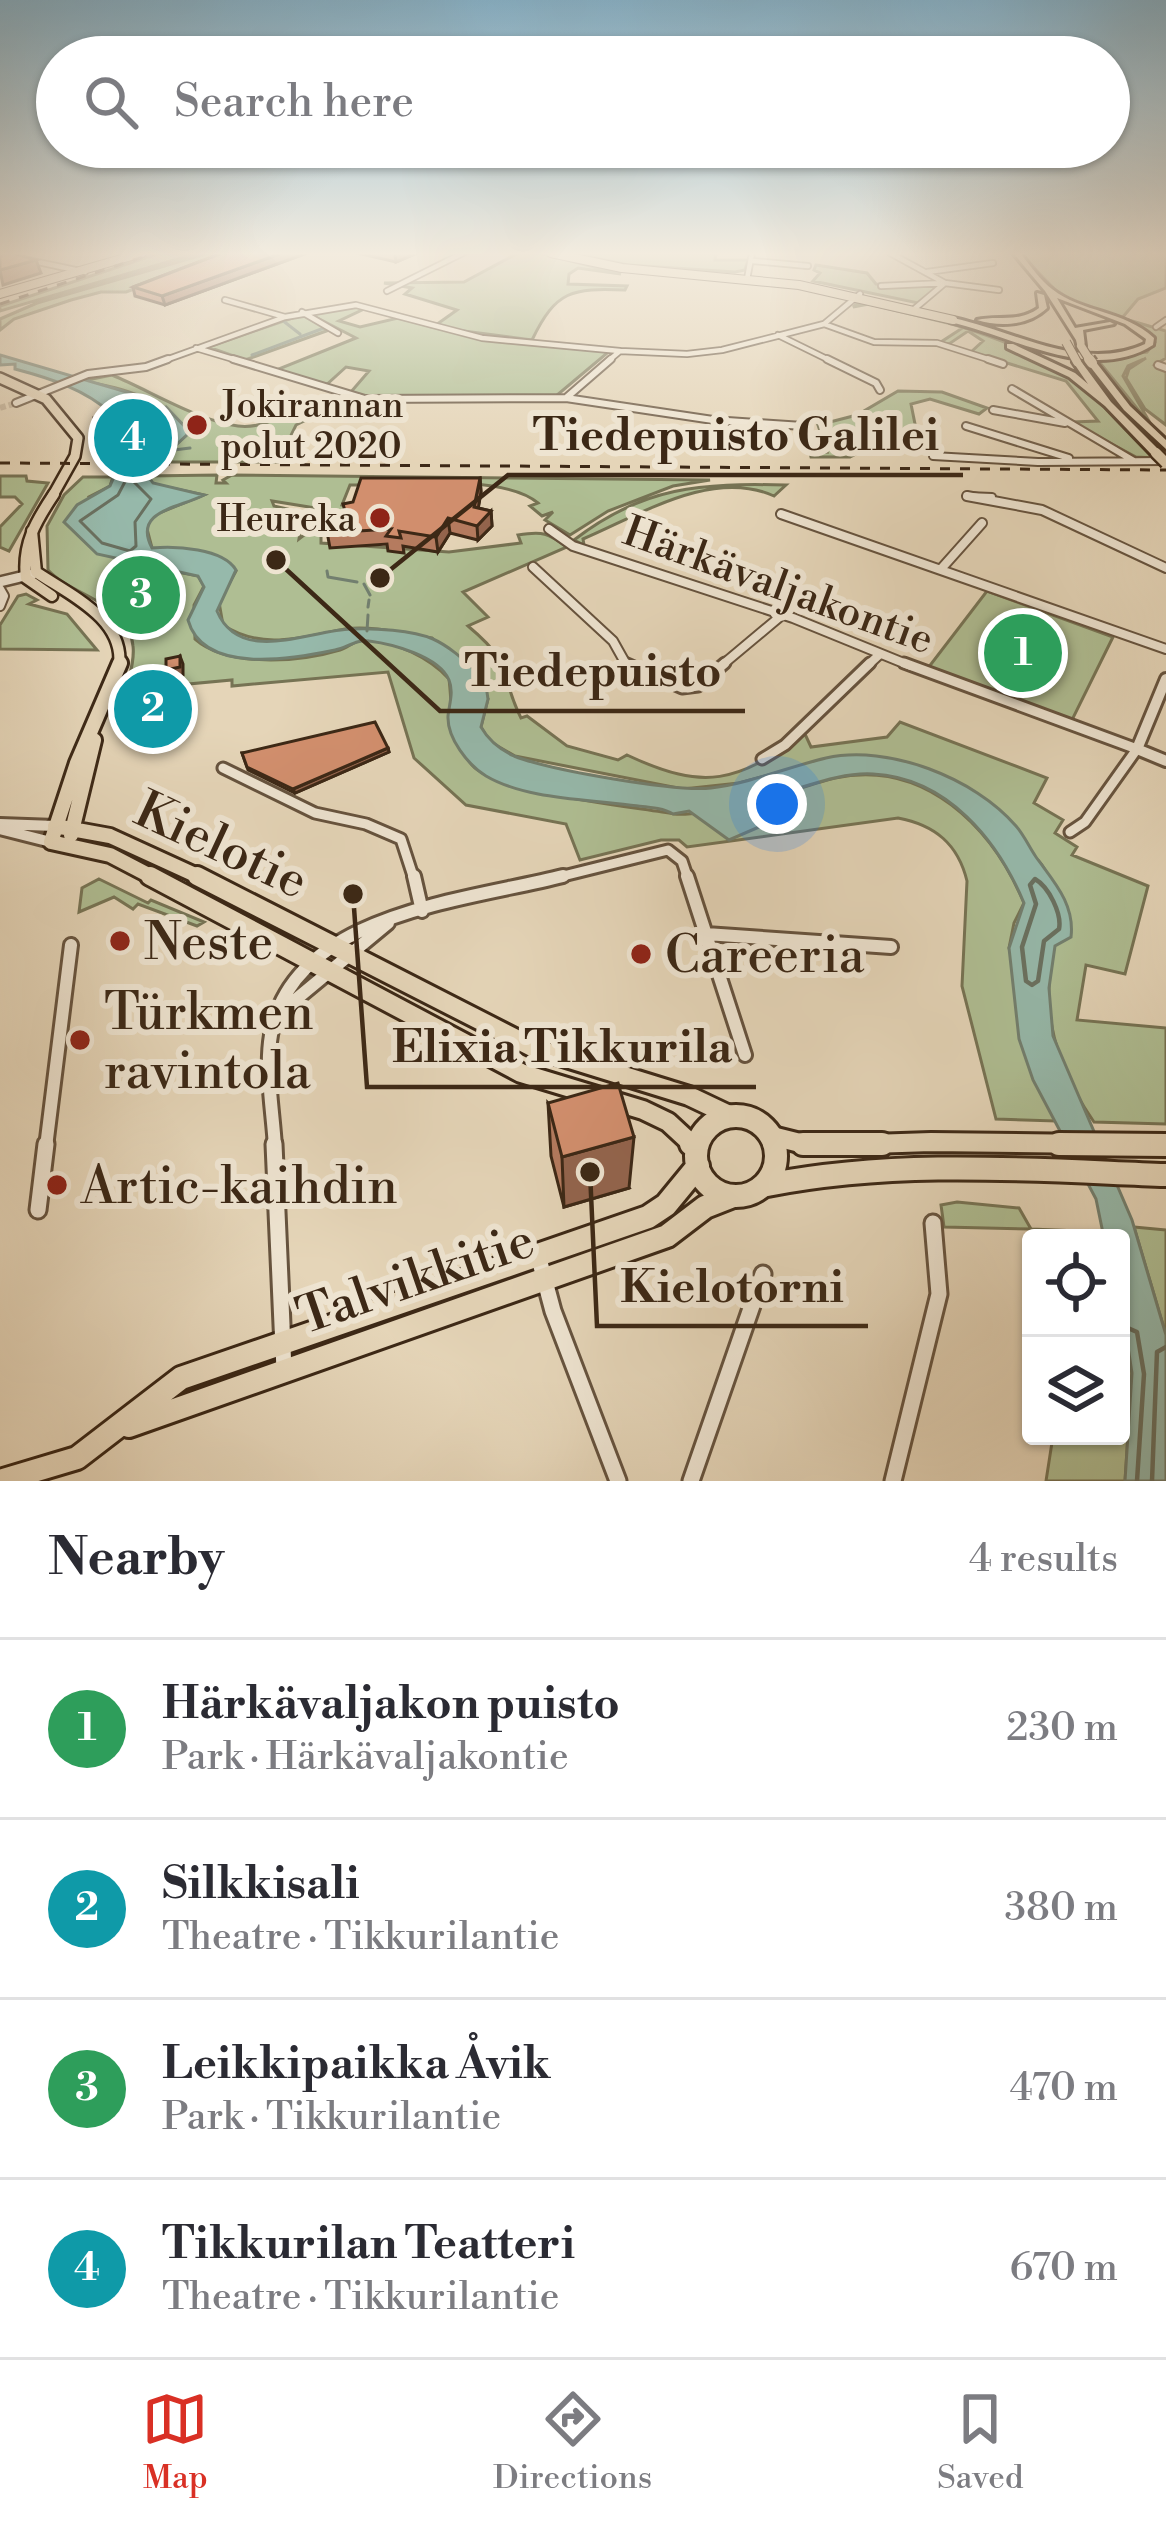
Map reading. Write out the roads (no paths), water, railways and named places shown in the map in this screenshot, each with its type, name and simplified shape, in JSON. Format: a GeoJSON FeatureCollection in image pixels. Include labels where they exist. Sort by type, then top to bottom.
{"type":"FeatureCollection","features":[{"type":"Feature","properties":{"kind":"highway"},"geometry":{"type":"LineString","coordinates":[[963,322],[1072,375],[1163,456]]}},
{"type":"Feature","properties":{"kind":"highway"},"geometry":{"type":"LineString","coordinates":[[968,322],[1080,352],[1125,351],[1139,346],[1143,339],[1116,325],[1088,324],[1079,328],[1081,346]]}},
{"type":"Feature","properties":{"kind":"highway"},"geometry":{"type":"LineString","coordinates":[[969,322],[1081,355],[1131,355],[1150,346],[1150,338],[1138,327],[1123,322]]}},
{"type":"Feature","properties":{"kind":"highway"},"geometry":{"type":"LineString","coordinates":[[1057,322],[1077,362],[1108,404]]}},
{"type":"Feature","properties":{"kind":"highway"},"geometry":{"type":"LineString","coordinates":[[1065,322],[1163,456]]}},
{"type":"Feature","properties":{"kind":"main road"},"geometry":{"type":"LineString","coordinates":[[0,381],[35,395],[76,433],[77,449],[32,531],[28,574],[46,593],[100,616],[111,626],[121,657],[62,835]]}},
{"type":"Feature","properties":{"kind":"main road","name":"Kielotie"},"geometry":{"type":"LineString","coordinates":[[62,835],[110,836],[534,1048],[689,1096],[729,1114]]}},
{"type":"Feature","properties":{"kind":"main road","name":"Kielotie"},"geometry":{"type":"LineString","coordinates":[[62,835],[110,855],[521,1073],[668,1121],[697,1157]]}},
{"type":"Feature","properties":{"kind":"main road"},"geometry":{"type":"LineString","coordinates":[[767,1185],[776,1160],[768,1136],[752,1120],[729,1114],[704,1127],[697,1157],[712,1186],[733,1196],[751,1196],[767,1185],[811,1174],[932,1167],[1166,1175]]}},
{"type":"Feature","properties":{"kind":"main road"},"geometry":{"type":"LineString","coordinates":[[768,1136],[812,1146],[1166,1145]]}},
{"type":"Feature","properties":{"kind":"main road","name":"Talvikkitie"},"geometry":{"type":"LineString","coordinates":[[0,1481],[77,1458],[120,1430],[181,1378],[648,1217],[666,1205],[697,1157]]}},
{"type":"Feature","properties":{"kind":"main road","name":"Talvikkitie"},"geometry":{"type":"LineString","coordinates":[[120,1430],[668,1236],[705,1207],[733,1196]]}},
{"type":"Feature","properties":{"kind":"street"},"geometry":{"type":"LineString","coordinates":[[16,403],[81,376],[141,368],[270,322]]}},
{"type":"Feature","properties":{"kind":"street"},"geometry":{"type":"LineString","coordinates":[[319,322],[338,333]]}},
{"type":"Feature","properties":{"kind":"street"},"geometry":{"type":"LineString","coordinates":[[427,322],[482,338],[620,351],[703,353],[824,324],[874,342],[937,343],[1003,364]]}},
{"type":"Feature","properties":{"kind":"street"},"geometry":{"type":"LineString","coordinates":[[778,335],[876,383],[880,390]]}},
{"type":"Feature","properties":{"kind":"street"},"geometry":{"type":"LineString","coordinates":[[196,348],[360,398],[409,402],[566,398],[730,422],[802,426]]}},
{"type":"Feature","properties":{"kind":"street"},"geometry":{"type":"LineString","coordinates":[[566,398],[620,351]]}},
{"type":"Feature","properties":{"kind":"street"},"geometry":{"type":"LineString","coordinates":[[1012,389],[1134,461]]}},
{"type":"Feature","properties":{"kind":"street"},"geometry":{"type":"LineString","coordinates":[[993,410],[1071,423]]}},
{"type":"Feature","properties":{"kind":"street"},"geometry":{"type":"LineString","coordinates":[[966,426],[1079,462]]}},
{"type":"Feature","properties":{"kind":"street"},"geometry":{"type":"LineString","coordinates":[[933,456],[1079,462],[1163,456]]}},
{"type":"Feature","properties":{"kind":"street"},"geometry":{"type":"LineString","coordinates":[[967,496],[985,495],[1082,526],[1166,568]]}},
{"type":"Feature","properties":{"kind":"street"},"geometry":{"type":"LineString","coordinates":[[782,514],[1166,649]]}},
{"type":"Feature","properties":{"kind":"street"},"geometry":{"type":"LineString","coordinates":[[941,569],[982,523]]}},
{"type":"Feature","properties":{"kind":"street","name":"Härkävaljakontie"},"geometry":{"type":"LineString","coordinates":[[549,529],[572,545],[782,614],[1166,761]]}},
{"type":"Feature","properties":{"kind":"street"},"geometry":{"type":"LineString","coordinates":[[533,567],[613,641],[628,668],[682,688],[698,686],[782,614]]}},
{"type":"Feature","properties":{"kind":"street"},"geometry":{"type":"LineString","coordinates":[[0,606],[4,596],[0,582],[28,574]]}},
{"type":"Feature","properties":{"kind":"street"},"geometry":{"type":"LineString","coordinates":[[762,759],[784,745],[880,654]]}},
{"type":"Feature","properties":{"kind":"street"},"geometry":{"type":"LineString","coordinates":[[1070,832],[1085,822],[1137,749],[1166,679]]}},
{"type":"Feature","properties":{"kind":"street"},"geometry":{"type":"LineString","coordinates":[[223,768],[315,813],[366,824],[400,839],[407,848],[422,911]]}},
{"type":"Feature","properties":{"kind":"street","name":"Kielotie"},"geometry":{"type":"LineString","coordinates":[[0,826],[62,835]]}},
{"type":"Feature","properties":{"kind":"street"},"geometry":{"type":"LineString","coordinates":[[284,1370],[270,1039],[278,1015],[364,926],[664,849],[682,861],[745,1055]]}},
{"type":"Feature","properties":{"kind":"street"},"geometry":{"type":"LineString","coordinates":[[322,965],[340,948],[389,922]]}},
{"type":"Feature","properties":{"kind":"street"},"geometry":{"type":"LineString","coordinates":[[706,934],[891,946]]}},
{"type":"Feature","properties":{"kind":"street"},"geometry":{"type":"LineString","coordinates":[[38,1210],[70,945]]}},
{"type":"Feature","properties":{"kind":"street"},"geometry":{"type":"LineString","coordinates":[[893,1481],[939,1294],[933,1223]]}},
{"type":"Feature","properties":{"kind":"street"},"geometry":{"type":"LineString","coordinates":[[538,1255],[617,1481]]}},
{"type":"Feature","properties":{"kind":"street"},"geometry":{"type":"LineString","coordinates":[[691,1481],[763,1274]]}},
{"type":"Feature","properties":{"kind":"water"},"geometry":{"type":"Polygon","coordinates":[[[0,355],[130,393],[152,411],[166,407],[190,432],[146,473],[153,483],[204,495],[153,518],[148,535],[152,548],[198,550],[230,563],[236,570],[217,611],[228,628],[242,637],[277,641],[360,629],[433,639],[485,679],[488,699],[481,727],[491,740],[514,756],[554,767],[642,783],[711,788],[826,758],[876,756],[929,769],[999,809],[1022,833],[1070,914],[1071,937],[1055,946],[1049,988],[1053,1036],[1132,1220],[1166,1335],[1166,1481],[1125,1481],[1132,1373],[1130,1229],[1102,1229],[1096,1199],[1033,1080],[1019,1039],[1009,948],[1024,903],[1000,857],[967,817],[925,787],[900,778],[860,774],[771,796],[759,827],[729,840],[689,811],[673,814],[537,794],[486,776],[466,758],[451,733],[449,680],[436,664],[414,653],[364,641],[274,659],[230,656],[211,649],[188,620],[204,587],[198,576],[97,554],[64,522],[77,505],[110,486],[120,463],[148,446],[148,432],[133,421],[123,423],[126,414],[111,413],[68,386],[15,369],[15,364],[0,365],[0,355]]]}},
{"type":"Feature","properties":{"kind":"waterway"},"geometry":{"type":"LineString","coordinates":[[285,322],[300,334]]}},
{"type":"Feature","properties":{"kind":"waterway"},"geometry":{"type":"LineString","coordinates":[[252,355],[324,328]]}},
{"type":"Feature","properties":{"kind":"waterway"},"geometry":{"type":"LineString","coordinates":[[187,433],[200,436]]}},
{"type":"Feature","properties":{"kind":"waterway"},"geometry":{"type":"LineString","coordinates":[[174,450],[190,448]]}},
{"type":"Feature","properties":{"kind":"waterway"},"geometry":{"type":"LineString","coordinates":[[327,571],[328,577],[357,582]]}},
{"type":"Feature","properties":{"kind":"waterway"},"geometry":{"type":"LineString","coordinates":[[364,584],[370,595]]}},
{"type":"Feature","properties":{"kind":"waterway"},"geometry":{"type":"LineString","coordinates":[[368,607],[369,600]]}},
{"type":"Feature","properties":{"kind":"waterway"},"geometry":{"type":"LineString","coordinates":[[367,631],[368,615]]}},
{"type":"Feature","properties":{"kind":"tunnel"},"geometry":{"type":"LineString","coordinates":[[0,408],[16,403]]}},
{"type":"Feature","properties":{"kind":"railway"},"geometry":{"type":"LineString","coordinates":[[0,463],[1166,470]]}},
{"type":"Feature","properties":{"kind":"place","name":"Jokirannan polut 2020"},"geometry":{"type":"Point","coordinates":[197,425]}},
{"type":"Feature","properties":{"kind":"place","name":"Tikkurilan Teatteri"},"geometry":{"type":"Point","coordinates":[133,438]}},
{"type":"Feature","properties":{"kind":"place","name":"Heureka"},"geometry":{"type":"Point","coordinates":[380,518]}},
{"type":"Feature","properties":{"kind":"place","name":"Tiedepuisto"},"geometry":{"type":"Point","coordinates":[276,560]}},
{"type":"Feature","properties":{"kind":"place","name":"Tiedepuisto Galilei"},"geometry":{"type":"Point","coordinates":[380,578]}},
{"type":"Feature","properties":{"kind":"place","name":"Leikkipaikka Åvik"},"geometry":{"type":"Point","coordinates":[141,595]}},
{"type":"Feature","properties":{"kind":"place","name":"Härkävaljakon puisto"},"geometry":{"type":"Point","coordinates":[1023,653]}},
{"type":"Feature","properties":{"kind":"place","name":"Silkkisali"},"geometry":{"type":"Point","coordinates":[153,709]}},
{"type":"Feature","properties":{"kind":"place","name":"Elixia Tikkurila"},"geometry":{"type":"Point","coordinates":[353,894]}},
{"type":"Feature","properties":{"kind":"place","name":"Neste"},"geometry":{"type":"Point","coordinates":[120,941]}},
{"type":"Feature","properties":{"kind":"place","name":"Careeria"},"geometry":{"type":"Point","coordinates":[641,954]}},
{"type":"Feature","properties":{"kind":"place","name":"Türkmen ravintola"},"geometry":{"type":"Point","coordinates":[80,1040]}},
{"type":"Feature","properties":{"kind":"place","name":"Kielotorni"},"geometry":{"type":"Point","coordinates":[590,1172]}},
{"type":"Feature","properties":{"kind":"place","name":"Artic-kaihdin"},"geometry":{"type":"Point","coordinates":[57,1185]}}]}
